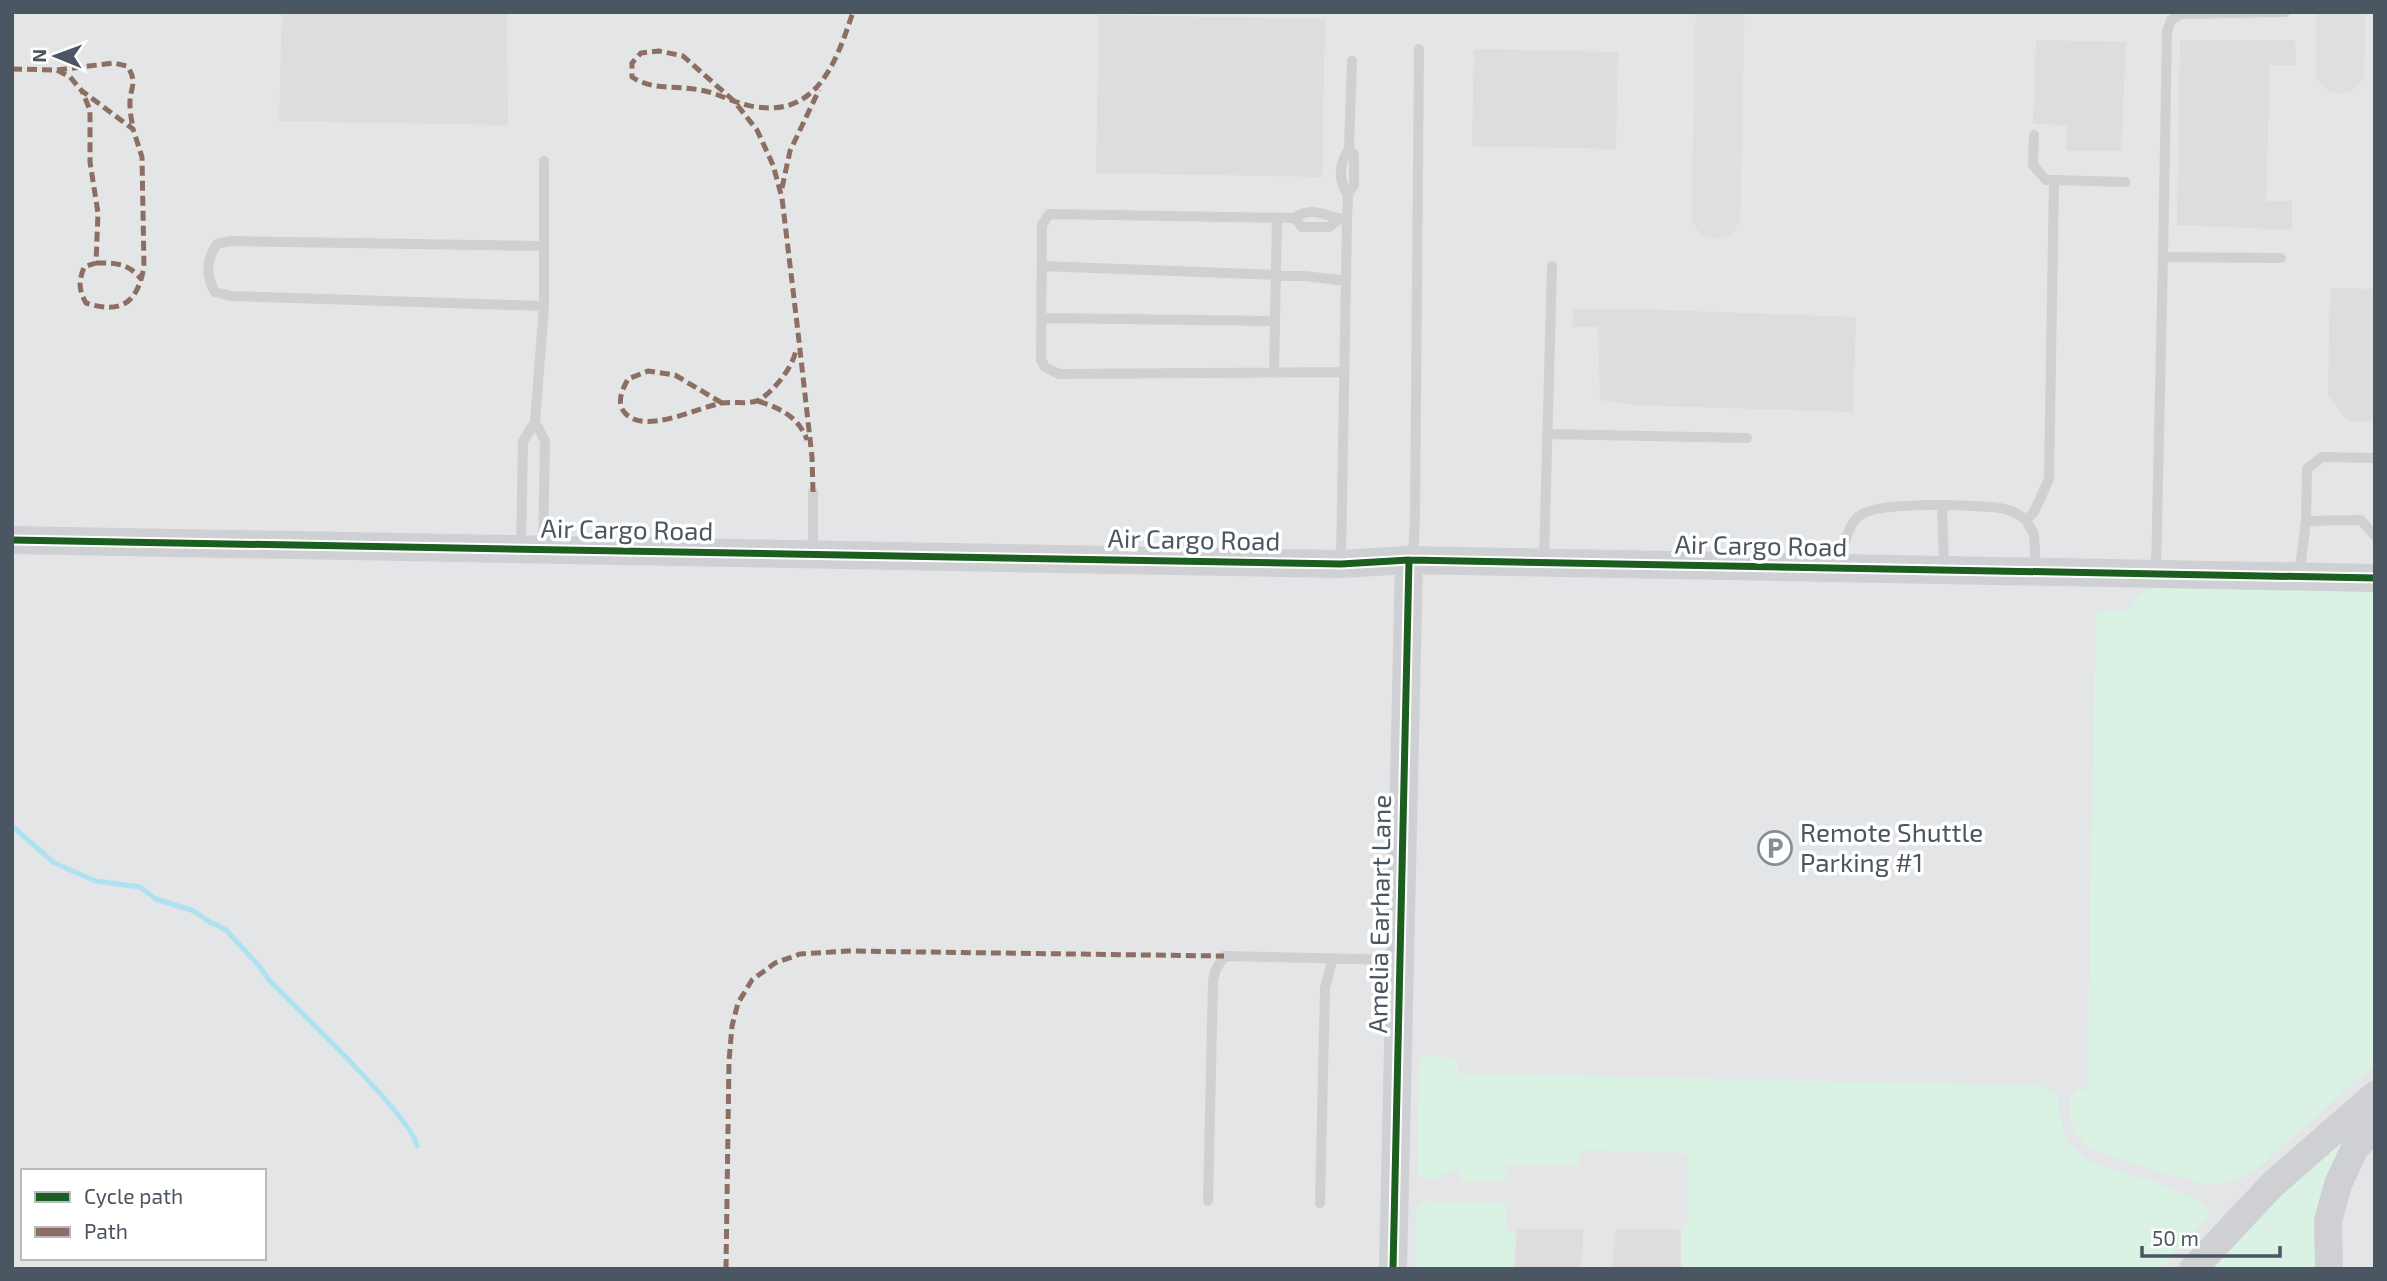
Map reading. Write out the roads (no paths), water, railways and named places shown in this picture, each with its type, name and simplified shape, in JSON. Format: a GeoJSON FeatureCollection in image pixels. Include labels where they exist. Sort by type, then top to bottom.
{"type":"FeatureCollection","features":[{"type":"Feature","properties":{"kind":"street","name":"Air Cargo Road"},"geometry":{"type":"LineString","coordinates":[[12,540],[1341,564],[1409,560],[2375,578]]}},
{"type":"Feature","properties":{"kind":"street","name":"Amelia Earhart Lane"},"geometry":{"type":"LineString","coordinates":[[1394,1269],[1409,560]]}},
{"type":"Feature","properties":{"kind":"street"},"geometry":{"type":"LineString","coordinates":[[2193,1269],[2273,1184],[2375,1095]]}},
{"type":"Feature","properties":{"kind":"street"},"geometry":{"type":"LineString","coordinates":[[2329,1269],[2328,1221],[2338,1184],[2355,1148],[2375,1127]]}},
{"type":"Feature","properties":{"kind":"lane"},"geometry":{"type":"LineString","coordinates":[[2156,574],[2167,32],[2171,20],[2181,14],[2285,12]]}},
{"type":"Feature","properties":{"kind":"lane"},"geometry":{"type":"LineString","coordinates":[[1409,560],[1414,542],[1415,516],[1419,49]]}},
{"type":"Feature","properties":{"kind":"lane"},"geometry":{"type":"LineString","coordinates":[[1341,564],[1346,281],[1343,219],[1348,195],[1354,185],[1353,154],[1349,149],[1352,61]]}},
{"type":"Feature","properties":{"kind":"lane"},"geometry":{"type":"LineString","coordinates":[[2034,135],[2033,164],[2046,180],[2125,182]]}},
{"type":"Feature","properties":{"kind":"lane"},"geometry":{"type":"LineString","coordinates":[[532,549],[523,441],[535,422],[544,306],[544,161]]}},
{"type":"Feature","properties":{"kind":"lane"},"geometry":{"type":"LineString","coordinates":[[2026,520],[2034,512],[2049,479],[2054,180]]}},
{"type":"Feature","properties":{"kind":"lane"},"geometry":{"type":"LineString","coordinates":[[1343,219],[1328,213],[1302,213],[1295,218],[1049,214],[1042,225],[1041,360],[1045,367],[1059,374],[1344,372]]}},
{"type":"Feature","properties":{"kind":"lane"},"geometry":{"type":"LineString","coordinates":[[1274,373],[1277,218]]}},
{"type":"Feature","properties":{"kind":"lane"},"geometry":{"type":"LineString","coordinates":[[543,246],[230,241],[217,244],[208,257],[208,280],[215,292],[231,296],[544,306]]}},
{"type":"Feature","properties":{"kind":"lane"},"geometry":{"type":"LineString","coordinates":[[2163,257],[2281,258]]}},
{"type":"Feature","properties":{"kind":"lane"},"geometry":{"type":"LineString","coordinates":[[1042,266],[1277,275],[1346,281]]}},
{"type":"Feature","properties":{"kind":"lane"},"geometry":{"type":"LineString","coordinates":[[1544,563],[1552,266]]}},
{"type":"Feature","properties":{"kind":"lane"},"geometry":{"type":"LineString","coordinates":[[1042,318],[1275,321]]}},
{"type":"Feature","properties":{"kind":"lane"},"geometry":{"type":"LineString","coordinates":[[532,549],[545,441],[535,422]]}},
{"type":"Feature","properties":{"kind":"lane"},"geometry":{"type":"LineString","coordinates":[[1547,434],[1747,438]]}},
{"type":"Feature","properties":{"kind":"lane"},"geometry":{"type":"LineString","coordinates":[[2299,576],[2306,521],[2307,469],[2322,457],[2375,458]]}},
{"type":"Feature","properties":{"kind":"lane"},"geometry":{"type":"LineString","coordinates":[[813,492],[813,554]]}},
{"type":"Feature","properties":{"kind":"lane"},"geometry":{"type":"LineString","coordinates":[[1837,568],[1857,517],[1870,510],[1892,506],[1994,507],[2018,513],[2026,520],[2034,534],[2036,572]]}},
{"type":"Feature","properties":{"kind":"lane"},"geometry":{"type":"LineString","coordinates":[[1942,506],[1944,570]]}},
{"type":"Feature","properties":{"kind":"lane"},"geometry":{"type":"LineString","coordinates":[[2306,521],[2361,520],[2375,536]]}},
{"type":"Feature","properties":{"kind":"lane"},"geometry":{"type":"LineString","coordinates":[[1208,1201],[1213,981],[1224,956],[1400,960]]}},
{"type":"Feature","properties":{"kind":"lane"},"geometry":{"type":"LineString","coordinates":[[1320,1203],[1325,988],[1333,958]]}},
{"type":"Feature","properties":{"kind":"waterway"},"geometry":{"type":"LineString","coordinates":[[12,826],[53,862],[96,881],[140,887],[156,899],[194,911],[226,930],[269,980],[375,1088],[411,1132],[417,1146]]}},
{"type":"Feature","properties":{"kind":"place","name":"Remote Shuttle Parking #1"},"geometry":{"type":"Point","coordinates":[1775,848]}}]}
